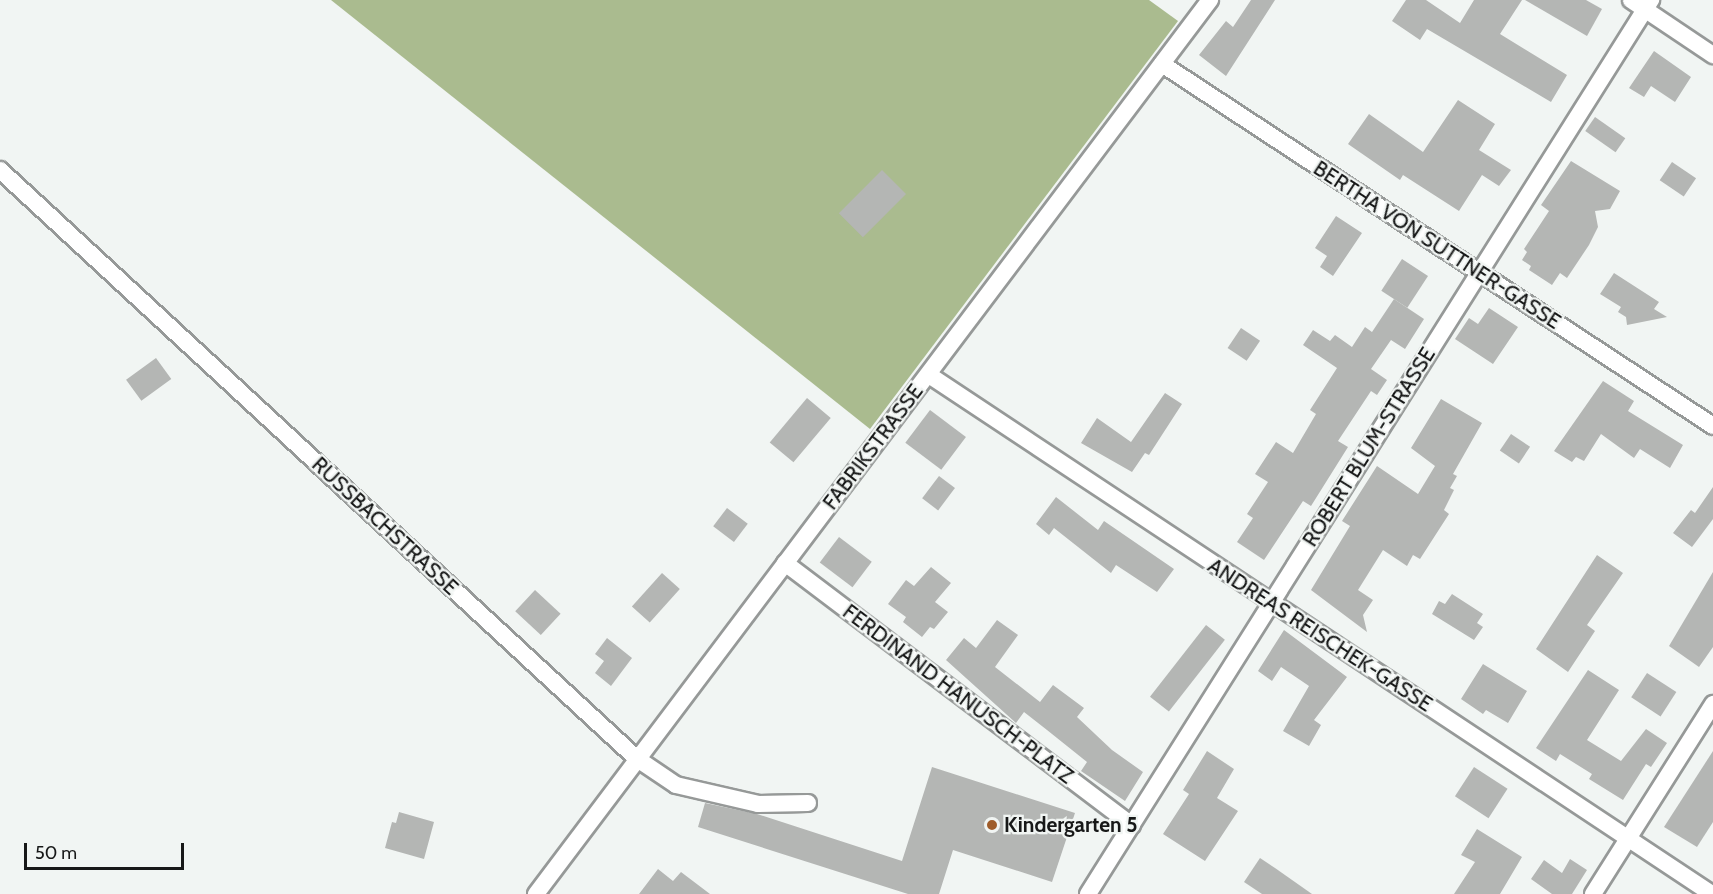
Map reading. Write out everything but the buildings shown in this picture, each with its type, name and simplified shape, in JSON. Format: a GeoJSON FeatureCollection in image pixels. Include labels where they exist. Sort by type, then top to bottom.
{"type":"FeatureCollection","features":[{"type":"Feature","properties":{"kind":"street","name":"FABRIKSTRASSE"},"geometry":{"type":"LineString","coordinates":[[536,894],[636,758],[929,375],[1210,0]]}},
{"type":"Feature","properties":{"kind":"street"},"geometry":{"type":"LineString","coordinates":[[1642,3],[1713,55]]}},
{"type":"Feature","properties":{"kind":"street","name":"ROBERT BLUM-STRASSE"},"geometry":{"type":"LineString","coordinates":[[1088,894],[1479,272],[1642,3]]}},
{"type":"Feature","properties":{"kind":"street","name":"BERTHA VON SUTTNER-GASSE"},"geometry":{"type":"LineString","coordinates":[[1162,64],[1713,426]]}},
{"type":"Feature","properties":{"kind":"street","name":"RUSSBACHSTRASSE"},"geometry":{"type":"LineString","coordinates":[[0,170],[636,758],[676,785],[758,804],[808,803]]}},
{"type":"Feature","properties":{"kind":"street","name":"ANDREAS REISCHEK-GASSE"},"geometry":{"type":"LineString","coordinates":[[929,375],[1712,894]]}},
{"type":"Feature","properties":{"kind":"street","name":"FERDINAND HANUSCH-PLATZ"},"geometry":{"type":"LineString","coordinates":[[785,563],[1132,825]]}},
{"type":"Feature","properties":{"kind":"street"},"geometry":{"type":"LineString","coordinates":[[1593,894],[1713,704]]}},
{"type":"Feature","properties":{"kind":"green space"},"geometry":{"type":"Polygon","coordinates":[[[331,0],[1149,0],[1178,21],[870,429],[331,0]]]}},
{"type":"Feature","properties":{"kind":"place","name":"Kindergarten 5"},"geometry":{"type":"Point","coordinates":[992,825]}}]}
